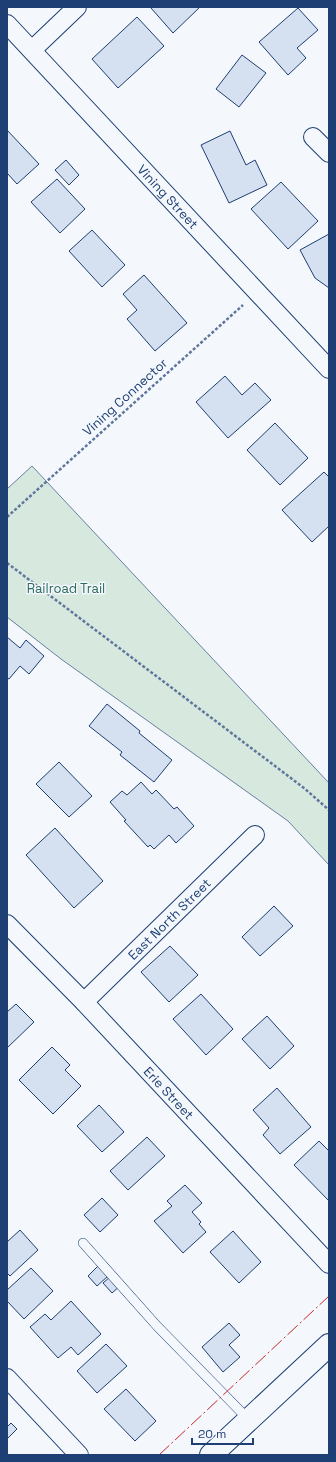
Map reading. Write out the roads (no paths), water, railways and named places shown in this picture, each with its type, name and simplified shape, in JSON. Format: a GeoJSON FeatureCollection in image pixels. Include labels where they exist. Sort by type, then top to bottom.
{"type":"FeatureCollection","features":[{"type":"Feature","properties":{"kind":"main road"},"geometry":{"type":"LineString","coordinates":[[211,1455],[329,1345]]}},
{"type":"Feature","properties":{"kind":"street"},"geometry":{"type":"LineString","coordinates":[[32,50],[76,7]]}},
{"type":"Feature","properties":{"kind":"street","name":"Vining Street"},"geometry":{"type":"LineString","coordinates":[[7,24],[329,369]]}},
{"type":"Feature","properties":{"kind":"street"},"geometry":{"type":"LineString","coordinates":[[313,137],[329,153]]}},
{"type":"Feature","properties":{"kind":"street","name":"East North Street"},"geometry":{"type":"LineString","coordinates":[[84,1002],[255,836]]}},
{"type":"Feature","properties":{"kind":"street","name":"Erie Street"},"geometry":{"type":"LineString","coordinates":[[7,924],[84,1002],[329,1264]]}},
{"type":"Feature","properties":{"kind":"street"},"geometry":{"type":"LineString","coordinates":[[7,1378],[79,1455]]}},
{"type":"Feature","properties":{"kind":"lane"},"geometry":{"type":"LineString","coordinates":[[83,1243],[157,1326],[249,1420]]}},
{"type":"Feature","properties":{"kind":"park label","name":"Railroad Trail"},"geometry":{"type":"Point","coordinates":[66,588]}}]}
